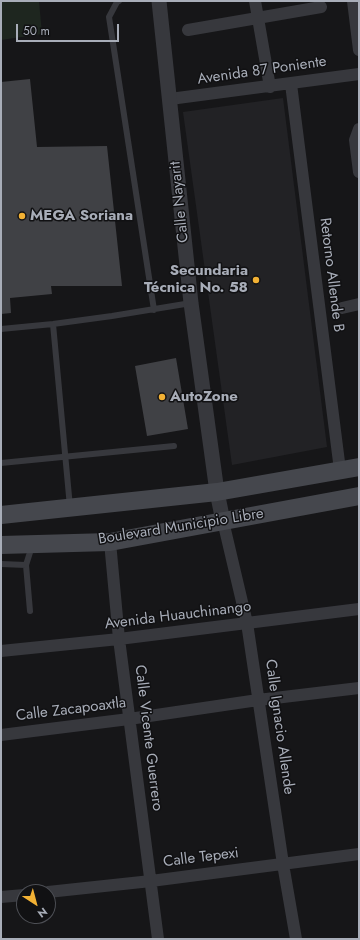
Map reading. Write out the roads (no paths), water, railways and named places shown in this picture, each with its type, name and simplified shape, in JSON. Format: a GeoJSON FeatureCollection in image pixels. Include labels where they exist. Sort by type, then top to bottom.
{"type":"FeatureCollection","features":[{"type":"Feature","properties":{"kind":"main road","name":"Boulevard Municipio Libre"},"geometry":{"type":"LineString","coordinates":[[1,515],[217,492],[359,467]]}},
{"type":"Feature","properties":{"kind":"main road","name":"Boulevard Municipio Libre"},"geometry":{"type":"LineString","coordinates":[[1,545],[110,542],[359,496]]}},
{"type":"Feature","properties":{"kind":"street","name":"Calle Nayarit"},"geometry":{"type":"LineString","coordinates":[[159,1],[191,303],[217,492],[223,521]]}},
{"type":"Feature","properties":{"kind":"street"},"geometry":{"type":"LineString","coordinates":[[256,1],[270,87]]}},
{"type":"Feature","properties":{"kind":"street"},"geometry":{"type":"LineString","coordinates":[[353,1],[359,50]]}},
{"type":"Feature","properties":{"kind":"street"},"geometry":{"type":"LineString","coordinates":[[188,30],[321,7]]}},
{"type":"Feature","properties":{"kind":"street","name":"Avenida 87 Poniente"},"geometry":{"type":"LineString","coordinates":[[170,100],[359,74]]}},
{"type":"Feature","properties":{"kind":"street","name":"Retorno Allende B"},"geometry":{"type":"LineString","coordinates":[[291,84],[340,470]]}},
{"type":"Feature","properties":{"kind":"street"},"geometry":{"type":"LineString","coordinates":[[359,129],[355,140],[359,172]]}},
{"type":"Feature","properties":{"kind":"street"},"geometry":{"type":"LineString","coordinates":[[342,308],[359,304]]}},
{"type":"Feature","properties":{"kind":"street","name":"Calle Ignacio Allende"},"geometry":{"type":"LineString","coordinates":[[223,521],[247,623],[283,864],[296,939]]}},
{"type":"Feature","properties":{"kind":"street","name":"Calle Vicente Guerrero"},"geometry":{"type":"LineString","coordinates":[[110,542],[119,639],[158,939]]}},
{"type":"Feature","properties":{"kind":"street","name":"Avenida Huauchinango"},"geometry":{"type":"LineString","coordinates":[[1,651],[119,639],[359,609]]}},
{"type":"Feature","properties":{"kind":"street","name":"Calle Zacapoaxtla"},"geometry":{"type":"LineString","coordinates":[[1,735],[129,719],[258,700],[359,688]]}},
{"type":"Feature","properties":{"kind":"street","name":"Calle Tepexi"},"geometry":{"type":"LineString","coordinates":[[56,891],[151,881],[359,854]]}},
{"type":"Feature","properties":{"kind":"street"},"geometry":{"type":"LineString","coordinates":[[1,897],[16,896]]}},
{"type":"Feature","properties":{"kind":"lane"},"geometry":{"type":"LineString","coordinates":[[119,1],[109,17],[154,310]]}},
{"type":"Feature","properties":{"kind":"lane"},"geometry":{"type":"LineString","coordinates":[[1,329],[53,324],[154,310],[191,303]]}},
{"type":"Feature","properties":{"kind":"lane"},"geometry":{"type":"LineString","coordinates":[[53,324],[70,508]]}},
{"type":"Feature","properties":{"kind":"lane"},"geometry":{"type":"LineString","coordinates":[[1,463],[174,446]]}},
{"type":"Feature","properties":{"kind":"lane"},"geometry":{"type":"LineString","coordinates":[[30,611],[26,565],[33,544]]}},
{"type":"Feature","properties":{"kind":"lane"},"geometry":{"type":"LineString","coordinates":[[2,564],[26,565]]}},
{"type":"Feature","properties":{"kind":"place","name":"MEGA Soriana"},"geometry":{"type":"Point","coordinates":[22,216]}},
{"type":"Feature","properties":{"kind":"place","name":"Secundaria Técnica No. 58"},"geometry":{"type":"Point","coordinates":[256,280]}},
{"type":"Feature","properties":{"kind":"place","name":"AutoZone"},"geometry":{"type":"Point","coordinates":[162,397]}}]}
